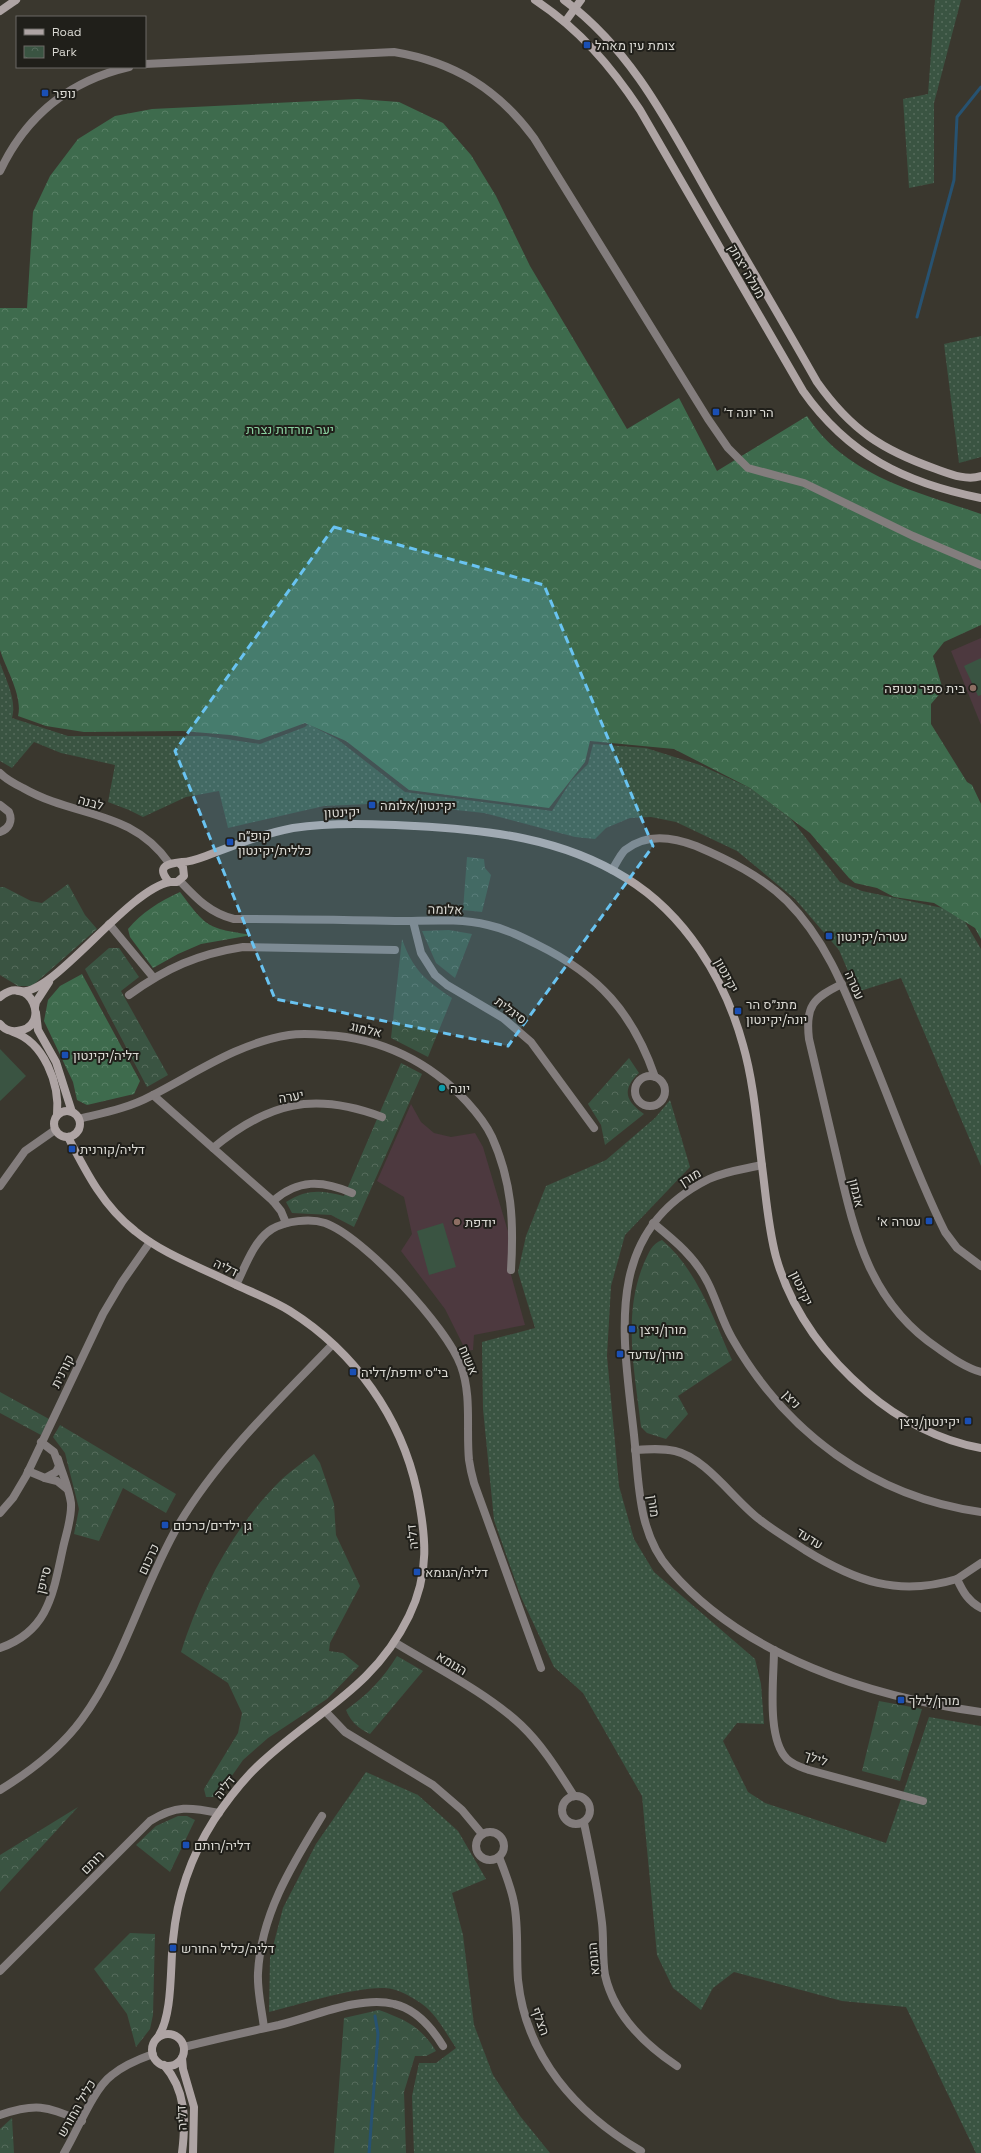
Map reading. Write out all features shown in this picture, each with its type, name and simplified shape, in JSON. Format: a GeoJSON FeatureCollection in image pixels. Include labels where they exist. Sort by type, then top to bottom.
{"type":"FeatureCollection","features":[{"type":"Feature","properties":{"kind":"street"},"geometry":{"type":"LineString","coordinates":[[0,11],[16,0]]}},
{"type":"Feature","properties":{"kind":"street","name":"מעלה יצחק"},"geometry":{"type":"LineString","coordinates":[[535,0],[565,22],[604,60],[640,110],[803,391],[821,415],[854,447],[881,465],[941,488],[981,498]]}},
{"type":"Feature","properties":{"kind":"street","name":"מעלה יצחק"},"geometry":{"type":"LineString","coordinates":[[564,0],[616,49],[654,101],[817,382],[834,404],[865,434],[889,450],[946,472],[970,478],[981,476]]}},
{"type":"Feature","properties":{"kind":"street"},"geometry":{"type":"LineString","coordinates":[[565,22],[581,0]]}},
{"type":"Feature","properties":{"kind":"street"},"geometry":{"type":"LineString","coordinates":[[146,64],[394,52],[419,56],[441,63],[462,73],[484,87],[506,104],[534,138],[708,419],[728,448],[748,468],[804,484],[913,536],[981,565]]}},
{"type":"Feature","properties":{"kind":"street"},"geometry":{"type":"LineString","coordinates":[[0,171],[27,128],[54,100],[95,77],[125,68]]}},
{"type":"Feature","properties":{"kind":"street","name":"לבנה"},"geometry":{"type":"LineString","coordinates":[[0,773],[28,791],[47,800],[102,816],[135,831],[155,845],[169,863]]}},
{"type":"Feature","properties":{"kind":"street"},"geometry":{"type":"LineString","coordinates":[[0,805],[9,812],[11,820],[7,828],[0,832]]}},
{"type":"Feature","properties":{"kind":"street","name":"יקינטון"},"geometry":{"type":"LineString","coordinates":[[179,863],[201,858],[265,834],[320,824],[362,823],[507,834],[560,846],[594,859],[626,878],[670,912],[703,955],[730,1006],[744,1046],[776,1256],[786,1284],[812,1334],[848,1376],[873,1398],[900,1416],[948,1439],[981,1448]]}},
{"type":"Feature","properties":{"kind":"street","name":"עטרה"},"geometry":{"type":"LineString","coordinates":[[612,870],[624,852],[634,844],[648,838],[666,838],[690,844],[730,861],[759,879],[786,901],[809,927],[826,952],[842,984],[940,1221],[957,1248],[981,1266]]}},
{"type":"Feature","properties":{"kind":"street","name":"יקינטון"},"geometry":{"type":"LineString","coordinates":[[184,872],[201,858]]}},
{"type":"Feature","properties":{"kind":"street"},"geometry":{"type":"LineString","coordinates":[[0,989],[6,992],[15,991],[25,993],[33,990],[52,977],[109,924],[145,894],[157,886],[180,881],[184,872],[184,867],[179,863],[169,863],[145,894]]}},
{"type":"Feature","properties":{"kind":"street"},"geometry":{"type":"LineString","coordinates":[[164,871],[165,877],[170,882]]}},
{"type":"Feature","properties":{"kind":"street","name":"אלומה"},"geometry":{"type":"LineString","coordinates":[[180,881],[199,901],[213,912],[234,919],[470,922],[488,925],[532,942],[577,966],[609,994],[626,1016],[648,1057],[655,1076]]}},
{"type":"Feature","properties":{"kind":"street","name":"סיגלית"},"geometry":{"type":"LineString","coordinates":[[412,921],[420,953],[435,975],[447,985],[503,1018],[531,1042],[594,1128]]}},
{"type":"Feature","properties":{"kind":"street"},"geometry":{"type":"LineString","coordinates":[[109,924],[153,977]]}},
{"type":"Feature","properties":{"kind":"street"},"geometry":{"type":"LineString","coordinates":[[129,995],[153,977],[194,958],[219,951],[243,947],[395,950]]}},
{"type":"Feature","properties":{"kind":"street"},"geometry":{"type":"LineString","coordinates":[[0,1024],[7,1030],[29,1040],[45,1059],[56,1095],[57,1114],[53,1122],[55,1130],[61,1136],[68,1137],[73,1135],[79,1129],[79,1120],[72,1112],[56,1062],[38,1030],[36,1002],[52,977]]}},
{"type":"Feature","properties":{"kind":"street","name":"אגמון"},"geometry":{"type":"LineString","coordinates":[[842,984],[825,992],[815,1001],[809,1011],[807,1023],[808,1039],[852,1221],[865,1259],[876,1283],[892,1307],[908,1325],[930,1344],[954,1360],[981,1372]]}},
{"type":"Feature","properties":{"kind":"street"},"geometry":{"type":"LineString","coordinates":[[0,997],[15,991],[29,996],[36,1010],[30,1025],[26,1029],[13,1032]]}},
{"type":"Feature","properties":{"kind":"street","name":"אלמוג"},"geometry":{"type":"LineString","coordinates":[[79,1120],[127,1106],[153,1095],[211,1062],[237,1050],[290,1035],[341,1036],[391,1048],[437,1073],[479,1115],[492,1135],[509,1186],[513,1219],[511,1270]]}},
{"type":"Feature","properties":{"kind":"street"},"geometry":{"type":"LineString","coordinates":[[153,1095],[273,1201],[281,1211],[286,1223]]}},
{"type":"Feature","properties":{"kind":"street","name":"יערה"},"geometry":{"type":"LineString","coordinates":[[212,1148],[237,1128],[277,1109],[323,1104],[347,1107],[382,1117]]}},
{"type":"Feature","properties":{"kind":"street"},"geometry":{"type":"LineString","coordinates":[[57,1114],[64,1111],[72,1112]]}},
{"type":"Feature","properties":{"kind":"street"},"geometry":{"type":"LineString","coordinates":[[0,1186],[25,1151],[55,1130]]}},
{"type":"Feature","properties":{"kind":"street","name":"דליה"},"geometry":{"type":"LineString","coordinates":[[68,1137],[96,1189],[113,1211],[134,1231],[150,1242],[288,1310],[307,1323],[332,1344],[365,1379],[390,1416],[407,1456],[417,1494],[424,1530],[426,1554],[423,1574],[410,1615],[394,1642],[375,1668],[360,1684],[261,1762],[235,1791],[219,1813],[194,1856],[180,1898],[173,1938],[164,2026],[158,2037]]}},
{"type":"Feature","properties":{"kind":"street","name":"מורן"},"geometry":{"type":"LineString","coordinates":[[762,1166],[733,1171],[710,1178],[678,1198],[653,1223],[636,1256],[626,1290],[626,1363],[644,1524],[658,1554],[669,1569],[688,1589],[727,1620],[774,1650],[808,1667],[844,1680],[917,1701],[981,1712]]}},
{"type":"Feature","properties":{"kind":"street"},"geometry":{"type":"LineString","coordinates":[[273,1201],[293,1187],[309,1183],[324,1184],[352,1193]]}},
{"type":"Feature","properties":{"kind":"street","name":"אשוח"},"geometry":{"type":"LineString","coordinates":[[236,1285],[260,1241],[272,1230],[286,1223],[302,1221],[324,1223],[337,1229],[384,1266],[432,1319],[451,1347],[461,1365],[466,1380],[469,1460],[474,1483],[541,1668]]}},
{"type":"Feature","properties":{"kind":"street","name":"ניצן"},"geometry":{"type":"LineString","coordinates":[[653,1223],[684,1248],[693,1260],[708,1283],[731,1337],[749,1365],[784,1408],[814,1438],[842,1460],[896,1489],[934,1503],[981,1512]]}},
{"type":"Feature","properties":{"kind":"street","name":"קורנית"},"geometry":{"type":"LineString","coordinates":[[0,1513],[12,1498],[28,1471],[103,1314],[122,1282],[150,1242]]}},
{"type":"Feature","properties":{"kind":"street","name":"כרכום"},"geometry":{"type":"LineString","coordinates":[[0,1790],[20,1778],[45,1758],[82,1720],[102,1685],[179,1523],[230,1453],[332,1344]]}},
{"type":"Feature","properties":{"kind":"street","name":"סייפן"},"geometry":{"type":"LineString","coordinates":[[0,1648],[22,1637],[35,1626],[48,1607],[52,1597],[69,1521],[69,1496],[58,1459],[54,1452],[41,1442]]}},
{"type":"Feature","properties":{"kind":"street","name":"עדעד"},"geometry":{"type":"LineString","coordinates":[[635,1450],[661,1449],[676,1451],[691,1459],[707,1470],[759,1519],[822,1560],[848,1574],[873,1583],[892,1587],[914,1588],[936,1585],[956,1579],[981,1563]]}},
{"type":"Feature","properties":{"kind":"street"},"geometry":{"type":"LineString","coordinates":[[45,1478],[56,1472],[59,1466],[58,1459]]}},
{"type":"Feature","properties":{"kind":"street"},"geometry":{"type":"LineString","coordinates":[[28,1471],[63,1485],[69,1496]]}},
{"type":"Feature","properties":{"kind":"street"},"geometry":{"type":"LineString","coordinates":[[956,1579],[965,1595],[972,1603],[981,1608]]}},
{"type":"Feature","properties":{"kind":"street","name":"הגומא"},"geometry":{"type":"LineString","coordinates":[[394,1642],[505,1711],[522,1726],[550,1758],[574,1796]]}},
{"type":"Feature","properties":{"kind":"street","name":"לילך"},"geometry":{"type":"LineString","coordinates":[[774,1650],[775,1734],[780,1748],[787,1758],[796,1765],[809,1770],[923,1801]]}},
{"type":"Feature","properties":{"kind":"street"},"geometry":{"type":"LineString","coordinates":[[326,1712],[345,1732],[433,1785],[462,1810],[482,1834]]}},
{"type":"Feature","properties":{"kind":"street"},"geometry":{"type":"LineString","coordinates":[[574,1796],[583,1798],[590,1805],[590,1815],[584,1823],[574,1825],[569,1823],[562,1815],[562,1810],[565,1801],[574,1796]]}},
{"type":"Feature","properties":{"kind":"street","name":"רותם"},"geometry":{"type":"LineString","coordinates":[[0,1971],[150,1821],[162,1813],[186,1807],[219,1813]]}},
{"type":"Feature","properties":{"kind":"street"},"geometry":{"type":"LineString","coordinates":[[264,2028],[258,1975],[261,1946],[267,1920],[288,1873],[322,1816]]}},
{"type":"Feature","properties":{"kind":"street","name":"הגומא"},"geometry":{"type":"LineString","coordinates":[[584,1823],[599,1900],[605,1974],[610,1990],[617,2007],[642,2039],[677,2066]]}},
{"type":"Feature","properties":{"kind":"street"},"geometry":{"type":"LineString","coordinates":[[493,1832],[501,1837],[504,1849],[499,1857],[487,1860],[479,1854],[477,1850],[477,1842],[482,1834],[493,1832]]}},
{"type":"Feature","properties":{"kind":"street","name":"הצלף"},"geometry":{"type":"LineString","coordinates":[[499,1857],[514,1904],[518,1980],[522,2002],[528,2025],[536,2043],[551,2069],[582,2108],[617,2137],[641,2151]]}},
{"type":"Feature","properties":{"kind":"street"},"geometry":{"type":"LineString","coordinates":[[184,2046],[264,2028],[346,2006],[377,2002],[394,2004],[423,2020],[436,2034],[443,2046]]}},
{"type":"Feature","properties":{"kind":"street","name":"דליה"},"geometry":{"type":"LineString","coordinates":[[167,2006],[169,2022],[174,2034]]}},
{"type":"Feature","properties":{"kind":"street"},"geometry":{"type":"LineString","coordinates":[[163,2034],[174,2034],[184,2046],[182,2058],[173,2065],[164,2065],[155,2059],[152,2046],[158,2037],[163,2034]]}},
{"type":"Feature","properties":{"kind":"street","name":"כליל החורש"},"geometry":{"type":"LineString","coordinates":[[64,2153],[99,2088],[111,2075],[136,2060],[153,2054]]}},
{"type":"Feature","properties":{"kind":"street","name":"דליה"},"geometry":{"type":"LineString","coordinates":[[182,2058],[183,2070],[194,2107],[193,2153]]}},
{"type":"Feature","properties":{"kind":"street","name":"דליה"},"geometry":{"type":"LineString","coordinates":[[164,2065],[171,2074],[181,2094],[184,2121],[182,2153]]}},
{"type":"Feature","properties":{"kind":"street"},"geometry":{"type":"LineString","coordinates":[[0,2115],[22,2107],[34,2106],[46,2108],[82,2121]]}},
{"type":"Feature","properties":{"kind":"highlighted area"},"geometry":{"type":"Polygon","coordinates":[[[334,527],[544,585],[653,846],[508,1046],[275,999],[175,751],[334,527]]]}},
{"type":"Feature","properties":{"kind":"shaded area","name":"בית ספר נטופה"},"geometry":{"type":"Polygon","coordinates":[[[981,638],[981,725],[951,651],[981,638]]]}},
{"type":"Feature","properties":{"kind":"shaded area","name":"יודפת"},"geometry":{"type":"Polygon","coordinates":[[[411,1104],[421,1122],[434,1133],[451,1137],[475,1133],[483,1147],[509,1235],[508,1264],[525,1325],[474,1335],[473,1350],[466,1351],[445,1309],[401,1251],[412,1234],[404,1197],[377,1181],[411,1104]]]}},
{"type":"Feature","properties":{"kind":"green space"},"geometry":{"type":"Polygon","coordinates":[[[935,0],[961,0],[934,103],[934,183],[909,188],[903,99],[928,94],[935,0]]]}},
{"type":"Feature","properties":{"kind":"green space","name":"יער מורדות נצרת"},"geometry":{"type":"Polygon","coordinates":[[[358,99],[399,102],[443,123],[471,155],[496,196],[530,266],[627,429],[679,398],[717,471],[807,416],[823,437],[842,454],[862,468],[908,489],[981,514],[981,625],[944,642],[933,656],[943,690],[931,704],[931,724],[967,782],[972,785],[981,804],[981,939],[975,928],[934,903],[894,897],[877,888],[855,883],[810,833],[750,788],[674,749],[590,741],[585,762],[549,808],[409,790],[346,741],[305,723],[259,740],[230,735],[182,731],[84,732],[46,726],[18,716],[19,708],[16,691],[0,650],[0,308],[27,308],[33,212],[50,176],[78,139],[115,116],[152,109],[358,99]]]}},
{"type":"Feature","properties":{"kind":"green space"},"geometry":{"type":"Polygon","coordinates":[[[981,336],[981,457],[959,463],[944,344],[981,336]]]}},
{"type":"Feature","properties":{"kind":"green space"},"geometry":{"type":"Polygon","coordinates":[[[981,658],[981,695],[978,696],[964,666],[981,658]]]}},
{"type":"Feature","properties":{"kind":"green space"},"geometry":{"type":"Polygon","coordinates":[[[0,663],[12,697],[12,718],[68,736],[206,736],[260,744],[305,727],[308,724],[337,739],[405,792],[552,811],[571,781],[588,764],[593,744],[646,748],[700,765],[750,788],[791,819],[840,882],[862,891],[952,910],[965,922],[981,949],[981,1166],[901,978],[857,992],[839,950],[795,899],[737,851],[676,822],[651,817],[630,818],[606,828],[595,839],[575,837],[484,813],[391,803],[324,806],[228,828],[219,791],[186,797],[143,817],[108,802],[115,765],[61,753],[34,742],[12,768],[0,761],[0,663]]]}},
{"type":"Feature","properties":{"kind":"green space"},"geometry":{"type":"Polygon","coordinates":[[[467,857],[484,859],[485,868],[491,875],[482,912],[463,910],[467,857]]]}},
{"type":"Feature","properties":{"kind":"green space"},"geometry":{"type":"Polygon","coordinates":[[[68,884],[85,915],[97,929],[32,986],[18,986],[0,975],[0,887],[4,887],[31,901],[42,903],[68,884]]]}},
{"type":"Feature","properties":{"kind":"green space"},"geometry":{"type":"Polygon","coordinates":[[[180,892],[196,913],[209,924],[217,928],[252,935],[201,944],[178,954],[153,968],[130,937],[128,929],[139,917],[151,908],[180,892]]]}},
{"type":"Feature","properties":{"kind":"green space"},"geometry":{"type":"Polygon","coordinates":[[[449,930],[472,934],[455,978],[436,963],[422,931],[449,930]]]}},
{"type":"Feature","properties":{"kind":"green space"},"geometry":{"type":"Polygon","coordinates":[[[402,939],[411,959],[421,973],[434,986],[452,998],[428,1057],[391,1038],[402,939]]]}},
{"type":"Feature","properties":{"kind":"green space"},"geometry":{"type":"Polygon","coordinates":[[[109,948],[119,948],[139,977],[121,991],[168,1075],[147,1087],[85,969],[109,948]]]}},
{"type":"Feature","properties":{"kind":"green space"},"geometry":{"type":"Polygon","coordinates":[[[82,974],[140,1081],[134,1094],[87,1105],[77,1100],[73,1082],[44,1021],[48,1000],[60,986],[82,974]]]}},
{"type":"Feature","properties":{"kind":"green space"},"geometry":{"type":"Polygon","coordinates":[[[0,1049],[26,1076],[0,1101],[0,1049]]]}},
{"type":"Feature","properties":{"kind":"green space"},"geometry":{"type":"Polygon","coordinates":[[[629,1058],[639,1073],[630,1085],[628,1095],[633,1104],[644,1114],[605,1145],[601,1125],[588,1104],[629,1058]]]}},
{"type":"Feature","properties":{"kind":"green space"},"geometry":{"type":"Polygon","coordinates":[[[401,1063],[422,1074],[354,1227],[331,1215],[292,1213],[286,1202],[301,1195],[321,1192],[344,1196],[401,1063]]]}},
{"type":"Feature","properties":{"kind":"green space"},"geometry":{"type":"Polygon","coordinates":[[[670,1100],[690,1167],[625,1235],[611,1286],[607,1356],[619,1486],[634,1539],[654,1572],[755,1659],[761,1684],[764,1724],[737,1723],[723,1741],[748,1792],[765,1803],[886,1843],[929,1717],[981,1726],[981,2153],[976,2153],[906,2007],[842,2001],[734,1972],[713,1988],[701,2010],[673,1988],[657,1955],[642,1796],[583,1693],[554,1667],[521,1597],[494,1520],[483,1409],[482,1342],[535,1328],[518,1272],[526,1236],[546,1186],[606,1160],[655,1118],[670,1100]]]}},
{"type":"Feature","properties":{"kind":"green space"},"geometry":{"type":"Polygon","coordinates":[[[443,1223],[456,1267],[429,1275],[417,1231],[443,1223]]]}},
{"type":"Feature","properties":{"kind":"green space"},"geometry":{"type":"Polygon","coordinates":[[[662,1240],[675,1252],[695,1281],[711,1312],[732,1360],[678,1396],[688,1414],[666,1439],[647,1433],[641,1427],[632,1344],[633,1303],[637,1283],[651,1249],[655,1244],[662,1240]]]}},
{"type":"Feature","properties":{"kind":"green space"},"geometry":{"type":"Polygon","coordinates":[[[0,1392],[49,1419],[41,1435],[0,1413],[0,1392]]]}},
{"type":"Feature","properties":{"kind":"green space"},"geometry":{"type":"Polygon","coordinates":[[[60,1425],[176,1494],[166,1513],[123,1488],[99,1541],[74,1534],[79,1509],[65,1453],[53,1437],[60,1425]]]}},
{"type":"Feature","properties":{"kind":"green space"},"geometry":{"type":"Polygon","coordinates":[[[314,1454],[320,1463],[334,1504],[336,1535],[360,1586],[330,1643],[329,1651],[343,1653],[359,1666],[327,1699],[268,1738],[243,1760],[222,1790],[213,1797],[206,1797],[204,1789],[238,1733],[242,1713],[228,1683],[181,1652],[198,1605],[234,1538],[265,1497],[282,1479],[314,1454]]]}},
{"type":"Feature","properties":{"kind":"green space"},"geometry":{"type":"Polygon","coordinates":[[[397,1656],[423,1671],[370,1734],[355,1724],[346,1710],[374,1686],[397,1656]]]}},
{"type":"Feature","properties":{"kind":"green space"},"geometry":{"type":"Polygon","coordinates":[[[879,1701],[922,1709],[900,1781],[862,1771],[879,1701]]]}},
{"type":"Feature","properties":{"kind":"green space"},"geometry":{"type":"Polygon","coordinates":[[[366,1772],[418,1795],[458,1831],[486,1879],[452,1893],[463,1935],[474,2025],[493,2075],[520,2116],[550,2153],[414,2153],[412,2096],[419,2063],[436,2063],[456,2048],[432,2013],[415,1999],[392,1989],[366,1989],[269,2012],[270,1958],[283,1908],[316,1844],[366,1772]]]}},
{"type":"Feature","properties":{"kind":"green space"},"geometry":{"type":"Polygon","coordinates":[[[78,1807],[0,1892],[0,1855],[78,1807]]]}},
{"type":"Feature","properties":{"kind":"green space"},"geometry":{"type":"Polygon","coordinates":[[[178,1816],[187,1816],[195,1820],[170,1872],[136,1845],[156,1826],[178,1816]]]}},
{"type":"Feature","properties":{"kind":"green space"},"geometry":{"type":"Polygon","coordinates":[[[130,1933],[155,1934],[153,2015],[150,2029],[136,2047],[127,2014],[94,1969],[130,1933]]]}},
{"type":"Feature","properties":{"kind":"green space"},"geometry":{"type":"Polygon","coordinates":[[[379,2010],[412,2025],[424,2035],[436,2051],[426,2056],[415,2056],[404,2092],[406,2153],[334,2153],[344,2018],[379,2010]]]}},
{"type":"Feature","properties":{"kind":"green space"},"geometry":{"type":"Polygon","coordinates":[[[12,2118],[14,2153],[0,2153],[0,2129],[12,2118]]]}},
{"type":"Feature","properties":{"kind":"waterway"},"geometry":{"type":"LineString","coordinates":[[917,317],[954,180],[957,117],[981,87]]}},
{"type":"Feature","properties":{"kind":"waterway"},"geometry":{"type":"LineString","coordinates":[[369,2153],[378,2034],[375,2016]]}},
{"type":"Feature","properties":{"kind":"place","name":"צומת עין מאהל"},"geometry":{"type":"Point","coordinates":[587,45]}},
{"type":"Feature","properties":{"kind":"place","name":"נופר"},"geometry":{"type":"Point","coordinates":[45,93]}},
{"type":"Feature","properties":{"kind":"place","name":"הר יונה ד׳"},"geometry":{"type":"Point","coordinates":[716,412]}},
{"type":"Feature","properties":{"kind":"place","name":"בית ספר נטופה"},"geometry":{"type":"Point","coordinates":[973,688]}},
{"type":"Feature","properties":{"kind":"place","name":"יקינטון/אלומה"},"geometry":{"type":"Point","coordinates":[372,805]}},
{"type":"Feature","properties":{"kind":"place","name":"קופ״ח כללית/יקינטון"},"geometry":{"type":"Point","coordinates":[230,842]}},
{"type":"Feature","properties":{"kind":"place","name":"עטרה/יקינטון"},"geometry":{"type":"Point","coordinates":[829,936]}},
{"type":"Feature","properties":{"kind":"place","name":"מתנ״ס הר יונה/יקינטון"},"geometry":{"type":"Point","coordinates":[738,1011]}},
{"type":"Feature","properties":{"kind":"place","name":"דליה/יקינטון"},"geometry":{"type":"Point","coordinates":[65,1055]}},
{"type":"Feature","properties":{"kind":"place","name":"יונה"},"geometry":{"type":"Point","coordinates":[442,1088]}},
{"type":"Feature","properties":{"kind":"place","name":"דליה/קורנית"},"geometry":{"type":"Point","coordinates":[72,1149]}},
{"type":"Feature","properties":{"kind":"place","name":"עטרה א׳"},"geometry":{"type":"Point","coordinates":[929,1221]}},
{"type":"Feature","properties":{"kind":"place","name":"יודפת"},"geometry":{"type":"Point","coordinates":[457,1222]}},
{"type":"Feature","properties":{"kind":"place","name":"מורן/ניצן"},"geometry":{"type":"Point","coordinates":[632,1329]}},
{"type":"Feature","properties":{"kind":"place","name":"מורן/עדעד"},"geometry":{"type":"Point","coordinates":[620,1354]}},
{"type":"Feature","properties":{"kind":"place","name":"בי״ס יודפת/דליה"},"geometry":{"type":"Point","coordinates":[353,1372]}},
{"type":"Feature","properties":{"kind":"place","name":"יקינטון/ניצן"},"geometry":{"type":"Point","coordinates":[968,1421]}},
{"type":"Feature","properties":{"kind":"place","name":"גן ילדים/כרכום"},"geometry":{"type":"Point","coordinates":[165,1525]}},
{"type":"Feature","properties":{"kind":"place","name":"דליה/הגומא"},"geometry":{"type":"Point","coordinates":[417,1572]}},
{"type":"Feature","properties":{"kind":"place","name":"מורן/לילך"},"geometry":{"type":"Point","coordinates":[901,1700]}},
{"type":"Feature","properties":{"kind":"place","name":"דליה/רותם"},"geometry":{"type":"Point","coordinates":[186,1845]}},
{"type":"Feature","properties":{"kind":"place","name":"דליה/כליל החורש"},"geometry":{"type":"Point","coordinates":[173,1948]}}]}
